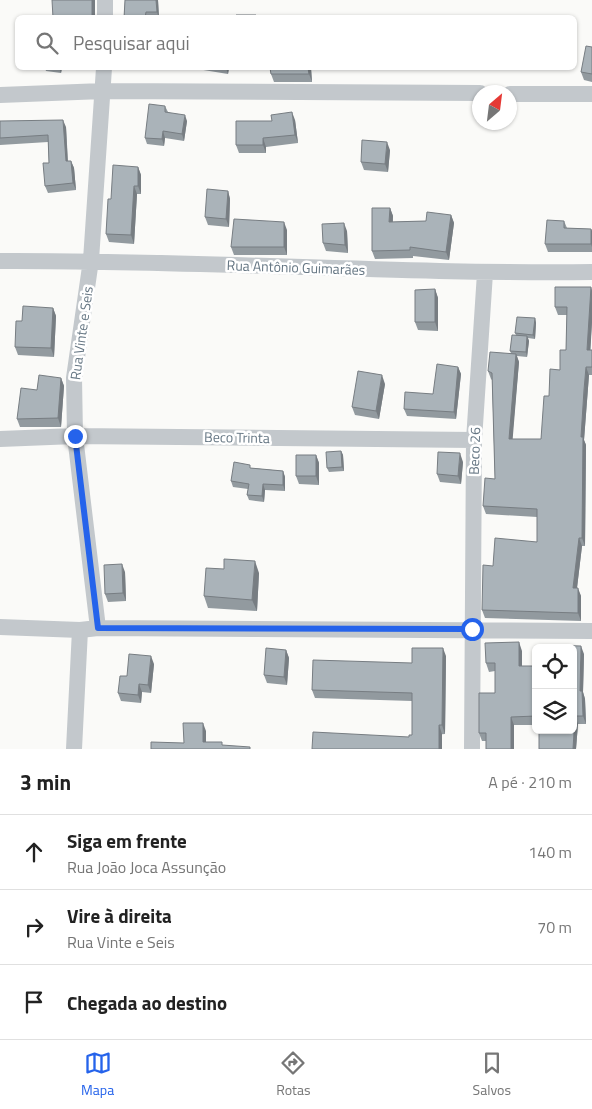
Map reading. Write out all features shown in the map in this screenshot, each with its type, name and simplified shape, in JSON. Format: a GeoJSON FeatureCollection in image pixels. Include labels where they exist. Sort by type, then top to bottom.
{"type":"FeatureCollection","features":[{"type":"Feature","properties":{"kind":"street"},"geometry":{"type":"LineString","coordinates":[[105,0],[105,15]]}},
{"type":"Feature","properties":{"kind":"street","name":"Rua Vinte e Seis"},"geometry":{"type":"LineString","coordinates":[[98,628],[75,436],[74,378],[91,260],[104,70]]}},
{"type":"Feature","properties":{"kind":"street"},"geometry":{"type":"LineString","coordinates":[[0,95],[103,91],[472,93]]}},
{"type":"Feature","properties":{"kind":"street"},"geometry":{"type":"LineString","coordinates":[[517,94],[592,94]]}},
{"type":"Feature","properties":{"kind":"street","name":"Rua Antônio Guimarães"},"geometry":{"type":"LineString","coordinates":[[0,261],[91,260],[486,273],[592,272]]}},
{"type":"Feature","properties":{"kind":"street","name":"Beco 26"},"geometry":{"type":"LineString","coordinates":[[472,749],[474,440],[486,273]]}},
{"type":"Feature","properties":{"kind":"street","name":"Beco Trinta"},"geometry":{"type":"LineString","coordinates":[[0,439],[75,436],[474,440]]}},
{"type":"Feature","properties":{"kind":"street"},"geometry":{"type":"LineString","coordinates":[[0,627],[80,630],[98,628],[592,631]]}},
{"type":"Feature","properties":{"kind":"street"},"geometry":{"type":"LineString","coordinates":[[74,749],[80,630]]}},
{"type":"Feature","properties":{"kind":"building"},"geometry":{"type":"Polygon","coordinates":[[[52,0],[92,0],[92,15],[53,15],[52,0]]]}},
{"type":"Feature","properties":{"kind":"building"},"geometry":{"type":"Polygon","coordinates":[[[125,0],[156,0],[157,12],[146,12],[146,15],[124,15],[125,0]]]}},
{"type":"Feature","properties":{"kind":"building"},"geometry":{"type":"Polygon","coordinates":[[[586,46],[592,47],[592,74],[581,72],[586,46]]]}},
{"type":"Feature","properties":{"kind":"building"},"geometry":{"type":"Polygon","coordinates":[[[270,70],[308,70],[309,74],[271,74],[270,70]]]}},
{"type":"Feature","properties":{"kind":"building"},"geometry":{"type":"Polygon","coordinates":[[[149,104],[165,106],[165,112],[185,115],[182,134],[163,131],[162,139],[145,138],[149,104]]]}},
{"type":"Feature","properties":{"kind":"building"},"geometry":{"type":"Polygon","coordinates":[[[292,112],[295,135],[263,138],[263,145],[236,145],[236,121],[272,121],[271,115],[292,112]]]}},
{"type":"Feature","properties":{"kind":"building"},"geometry":{"type":"Polygon","coordinates":[[[63,120],[66,161],[71,161],[73,183],[45,186],[43,163],[49,163],[48,135],[0,138],[0,121],[63,120]]]}},
{"type":"Feature","properties":{"kind":"building"},"geometry":{"type":"Polygon","coordinates":[[[362,140],[387,142],[385,164],[361,162],[362,140]]]}},
{"type":"Feature","properties":{"kind":"building"},"geometry":{"type":"Polygon","coordinates":[[[113,165],[138,167],[138,186],[134,186],[131,235],[106,234],[108,199],[111,199],[113,165]]]}},
{"type":"Feature","properties":{"kind":"building"},"geometry":{"type":"Polygon","coordinates":[[[207,189],[228,191],[226,219],[205,217],[207,189]]]}},
{"type":"Feature","properties":{"kind":"building"},"geometry":{"type":"Polygon","coordinates":[[[372,208],[390,208],[389,222],[426,221],[427,212],[451,215],[446,252],[410,247],[410,250],[372,251],[372,208]]]}},
{"type":"Feature","properties":{"kind":"building"},"geometry":{"type":"Polygon","coordinates":[[[234,219],[284,222],[284,247],[231,247],[234,219]]]}},
{"type":"Feature","properties":{"kind":"building"},"geometry":{"type":"Polygon","coordinates":[[[547,220],[564,221],[564,228],[591,229],[591,244],[545,244],[547,220]]]}},
{"type":"Feature","properties":{"kind":"building"},"geometry":{"type":"Polygon","coordinates":[[[344,223],[345,245],[323,243],[322,224],[344,223]]]}},
{"type":"Feature","properties":{"kind":"building"},"geometry":{"type":"Polygon","coordinates":[[[555,287],[591,287],[587,350],[592,350],[592,367],[586,367],[581,437],[583,437],[582,538],[579,538],[573,588],[578,588],[578,613],[482,610],[483,565],[493,566],[495,538],[537,542],[537,509],[483,506],[485,478],[495,479],[492,373],[488,371],[490,352],[516,354],[509,439],[541,439],[544,396],[549,396],[550,369],[560,370],[560,350],[566,350],[567,307],[555,307],[555,287]]]}},
{"type":"Feature","properties":{"kind":"building"},"geometry":{"type":"Polygon","coordinates":[[[435,289],[435,322],[415,322],[415,290],[435,289]]]}},
{"type":"Feature","properties":{"kind":"building"},"geometry":{"type":"Polygon","coordinates":[[[23,306],[53,308],[51,348],[15,347],[16,321],[22,321],[23,306]]]}},
{"type":"Feature","properties":{"kind":"building"},"geometry":{"type":"Polygon","coordinates":[[[517,317],[535,318],[533,335],[515,333],[517,317]]]}},
{"type":"Feature","properties":{"kind":"building"},"geometry":{"type":"Polygon","coordinates":[[[512,335],[527,336],[526,352],[510,351],[512,335]]]}},
{"type":"Feature","properties":{"kind":"building"},"geometry":{"type":"Polygon","coordinates":[[[437,364],[458,367],[454,412],[404,409],[405,392],[433,394],[437,364]]]}},
{"type":"Feature","properties":{"kind":"building"},"geometry":{"type":"Polygon","coordinates":[[[358,371],[382,375],[376,411],[352,407],[358,371]]]}},
{"type":"Feature","properties":{"kind":"building"},"geometry":{"type":"Polygon","coordinates":[[[39,375],[61,378],[58,418],[17,419],[21,388],[37,390],[39,375]]]}},
{"type":"Feature","properties":{"kind":"building"},"geometry":{"type":"Polygon","coordinates":[[[341,451],[342,467],[327,468],[326,452],[341,451]]]}},
{"type":"Feature","properties":{"kind":"building"},"geometry":{"type":"Polygon","coordinates":[[[438,452],[460,453],[458,476],[437,474],[438,452]]]}},
{"type":"Feature","properties":{"kind":"building"},"geometry":{"type":"Polygon","coordinates":[[[296,455],[316,455],[316,476],[296,476],[296,455]]]}},
{"type":"Feature","properties":{"kind":"building"},"geometry":{"type":"Polygon","coordinates":[[[234,462],[250,465],[250,468],[283,471],[283,485],[263,484],[262,496],[247,495],[249,484],[231,481],[234,462]]]}},
{"type":"Feature","properties":{"kind":"building"},"geometry":{"type":"Polygon","coordinates":[[[224,559],[255,561],[252,600],[204,596],[206,568],[224,569],[224,559]]]}},
{"type":"Feature","properties":{"kind":"building"},"geometry":{"type":"Polygon","coordinates":[[[122,564],[123,593],[105,594],[104,565],[122,564]]]}},
{"type":"Feature","properties":{"kind":"building"},"geometry":{"type":"Polygon","coordinates":[[[519,642],[519,666],[532,666],[532,716],[511,717],[511,749],[486,749],[486,733],[479,733],[479,693],[495,693],[495,663],[486,663],[485,643],[519,642]]]}},
{"type":"Feature","properties":{"kind":"building"},"geometry":{"type":"Polygon","coordinates":[[[577,646],[581,646],[580,691],[582,691],[583,716],[577,716],[577,646]]]}},
{"type":"Feature","properties":{"kind":"building"},"geometry":{"type":"Polygon","coordinates":[[[266,648],[286,650],[284,677],[264,675],[266,648]]]}},
{"type":"Feature","properties":{"kind":"building"},"geometry":{"type":"Polygon","coordinates":[[[412,648],[443,648],[442,725],[439,725],[439,749],[312,749],[313,732],[409,737],[409,735],[412,735],[412,693],[312,690],[313,660],[412,663],[412,648]]]}},
{"type":"Feature","properties":{"kind":"building"},"geometry":{"type":"Polygon","coordinates":[[[129,654],[151,656],[148,685],[139,684],[138,695],[118,693],[120,676],[127,676],[129,654]]]}},
{"type":"Feature","properties":{"kind":"building"},"geometry":{"type":"Polygon","coordinates":[[[183,723],[203,723],[203,742],[222,742],[222,745],[250,747],[250,749],[151,749],[151,742],[184,743],[183,723]]]}},
{"type":"Feature","properties":{"kind":"building"},"geometry":{"type":"Polygon","coordinates":[[[539,734],[574,734],[573,749],[539,749],[539,734]]]}},
{"type":"Feature","properties":{"kind":"route"},"geometry":{"type":"LineString","coordinates":[[75,436],[98,628],[472,629]]}}]}
